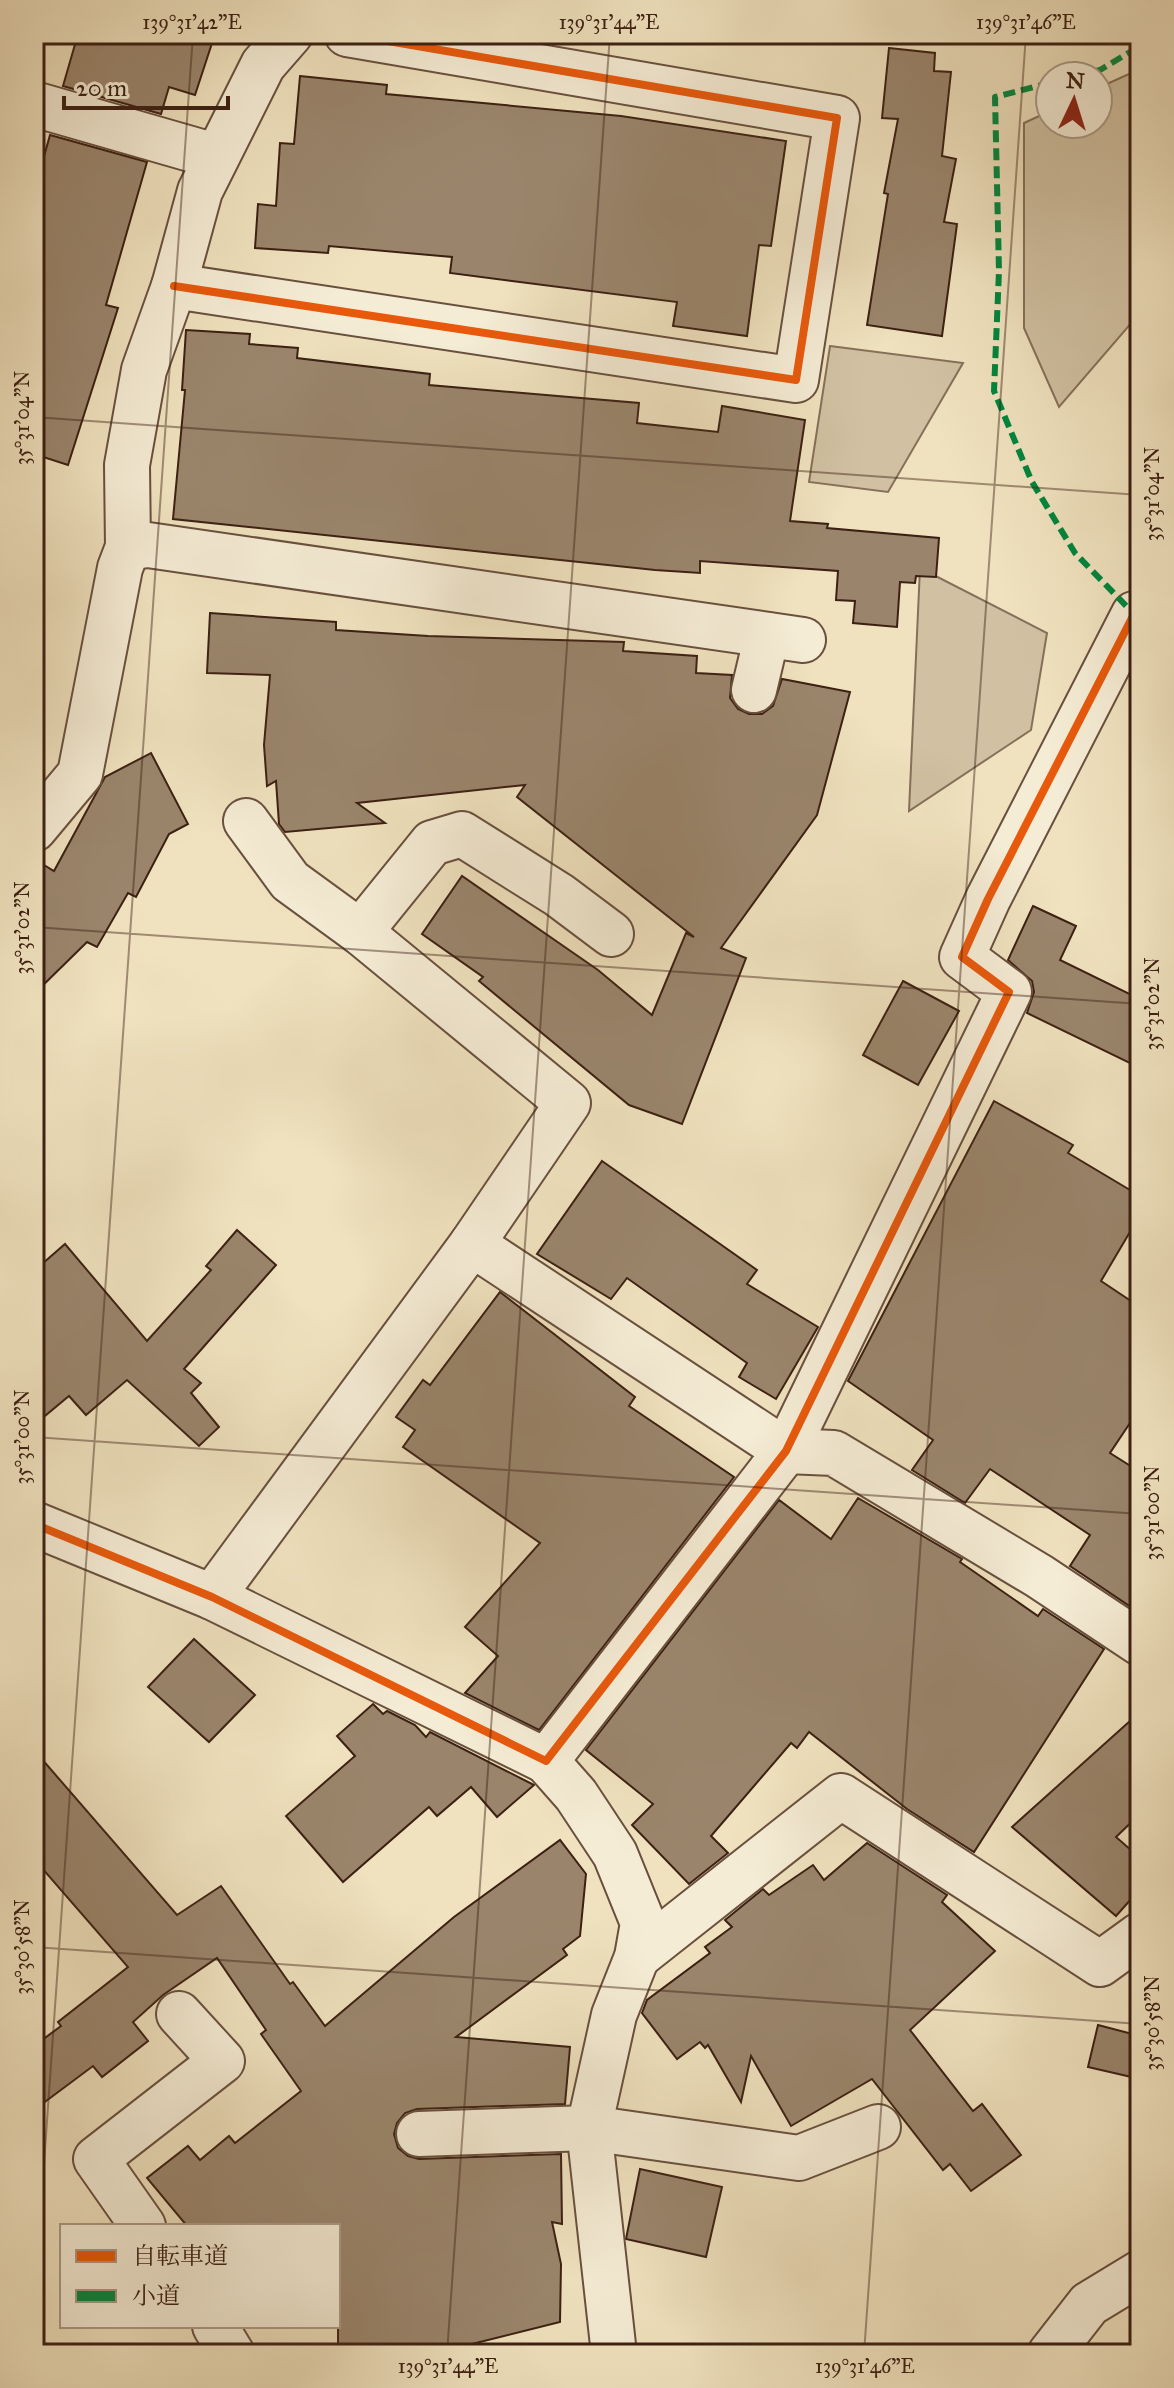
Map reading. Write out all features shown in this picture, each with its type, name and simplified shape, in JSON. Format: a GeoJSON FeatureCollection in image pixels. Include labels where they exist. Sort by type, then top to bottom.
{"type":"FeatureCollection","features":[{"type":"Feature","properties":{"kind":"street"},"geometry":{"type":"LineString","coordinates":[[34,829],[80,774],[120,568],[128,547],[127,465],[144,370],[174,286],[200,191],[263,65],[290,34]]}},
{"type":"Feature","properties":{"kind":"street"},"geometry":{"type":"LineString","coordinates":[[174,286],[796,380],[837,118],[347,34]]}},
{"type":"Feature","properties":{"kind":"street"},"geometry":{"type":"LineString","coordinates":[[34,104],[215,156]]}},
{"type":"Feature","properties":{"kind":"street"},"geometry":{"type":"LineString","coordinates":[[128,547],[148,545],[785,638],[754,690]]}},
{"type":"Feature","properties":{"kind":"street"},"geometry":{"type":"LineString","coordinates":[[546,1761],[786,1451],[1009,992],[962,957],[988,899],[1134,614]]}},
{"type":"Feature","properties":{"kind":"street"},"geometry":{"type":"LineString","coordinates":[[212,1597],[472,1244],[568,1103],[360,932],[290,881],[246,821]]}},
{"type":"Feature","properties":{"kind":"street"},"geometry":{"type":"LineString","coordinates":[[360,932],[432,843],[462,834],[559,895],[611,934]]}},
{"type":"Feature","properties":{"kind":"street"},"geometry":{"type":"LineString","coordinates":[[472,1244],[786,1451],[834,1453],[1039,1576],[1140,1643]]}},
{"type":"Feature","properties":{"kind":"street"},"geometry":{"type":"LineString","coordinates":[[34,1524],[212,1597],[546,1761],[576,1795],[615,1854],[643,1923],[637,1957],[614,2015],[589,2128],[614,2354]]}},
{"type":"Feature","properties":{"kind":"street"},"geometry":{"type":"LineString","coordinates":[[637,1957],[841,1796],[1100,1964],[1140,1935]]}},
{"type":"Feature","properties":{"kind":"street"},"geometry":{"type":"LineString","coordinates":[[142,2224],[96,2159],[222,2061],[179,2014]]}},
{"type":"Feature","properties":{"kind":"street"},"geometry":{"type":"LineString","coordinates":[[419,2134],[589,2128],[799,2158],[878,2127]]}},
{"type":"Feature","properties":{"kind":"street"},"geometry":{"type":"LineString","coordinates":[[1050,2354],[1089,2304],[1140,2273]]}},
{"type":"Feature","properties":{"kind":"street"},"geometry":{"type":"LineString","coordinates":[[216,2328],[232,2354]]}},
{"type":"Feature","properties":{"kind":"shaded area"},"geometry":{"type":"Polygon","coordinates":[[[1140,69],[1140,313],[1059,407],[1024,328],[1024,123],[1034,118],[1034,140],[1114,140],[1114,81],[1140,69]]]}},
{"type":"Feature","properties":{"kind":"shaded area"},"geometry":{"type":"Polygon","coordinates":[[[830,346],[963,363],[888,492],[809,482],[830,346]]]}},
{"type":"Feature","properties":{"kind":"shaded area"},"geometry":{"type":"Polygon","coordinates":[[[920,568],[1047,633],[1031,730],[909,811],[920,568]]]}},
{"type":"Feature","properties":{"kind":"building"},"geometry":{"type":"Polygon","coordinates":[[[78,34],[215,34],[195,95],[169,87],[161,114],[63,86],[78,34]]]}},
{"type":"Feature","properties":{"kind":"building"},"geometry":{"type":"Polygon","coordinates":[[[889,48],[935,53],[934,71],[951,72],[942,156],[956,159],[944,222],[957,224],[942,336],[867,325],[888,194],[884,193],[898,119],[882,118],[889,48]]]}},
{"type":"Feature","properties":{"kind":"building"},"geometry":{"type":"Polygon","coordinates":[[[300,76],[387,85],[386,94],[621,116],[786,141],[771,246],[759,245],[747,336],[673,326],[677,302],[450,273],[452,257],[329,246],[328,253],[255,248],[258,204],[276,206],[280,143],[294,144],[300,76]]]}},
{"type":"Feature","properties":{"kind":"building"},"geometry":{"type":"Polygon","coordinates":[[[50,135],[147,162],[106,305],[118,308],[68,465],[34,454],[34,192],[50,135]]]}},
{"type":"Feature","properties":{"kind":"building"},"geometry":{"type":"Polygon","coordinates":[[[186,330],[250,334],[249,344],[298,348],[297,358],[430,374],[429,385],[639,403],[637,423],[718,432],[722,406],[805,420],[790,521],[828,524],[827,528],[939,538],[936,577],[916,576],[915,583],[900,582],[897,627],[853,623],[855,601],[836,600],[838,571],[700,561],[700,573],[655,570],[173,519],[185,390],[182,390],[186,330]]]}},
{"type":"Feature","properties":{"kind":"building"},"geometry":{"type":"Polygon","coordinates":[[[210,613],[336,622],[336,630],[624,642],[623,651],[697,656],[696,673],[732,675],[730,698],[738,709],[749,714],[762,714],[773,706],[782,679],[850,692],[817,815],[721,948],[746,958],[682,1124],[629,1105],[479,981],[483,977],[422,934],[462,876],[598,970],[652,1015],[686,933],[694,937],[517,797],[525,785],[357,803],[385,823],[285,832],[279,824],[276,781],[267,786],[264,745],[270,675],[207,673],[210,613]]]}},
{"type":"Feature","properties":{"kind":"building"},"geometry":{"type":"Polygon","coordinates":[[[151,753],[188,824],[169,834],[136,897],[128,893],[97,947],[87,942],[34,994],[34,859],[54,871],[105,777],[151,753]]]}},
{"type":"Feature","properties":{"kind":"building"},"geometry":{"type":"Polygon","coordinates":[[[1033,906],[1076,926],[1060,960],[1140,999],[1140,1068],[1027,1013],[1034,992],[1032,981],[1008,960],[1033,906]]]}},
{"type":"Feature","properties":{"kind":"building"},"geometry":{"type":"Polygon","coordinates":[[[903,981],[959,1011],[918,1085],[863,1055],[903,981]]]}},
{"type":"Feature","properties":{"kind":"building"},"geometry":{"type":"Polygon","coordinates":[[[994,1101],[1073,1145],[1068,1153],[1140,1196],[1140,1215],[1101,1281],[1140,1307],[1140,1408],[1110,1453],[1140,1472],[1140,1594],[1131,1607],[1070,1566],[1090,1535],[990,1469],[965,1503],[912,1470],[933,1440],[848,1381],[994,1101]]]}},
{"type":"Feature","properties":{"kind":"building"},"geometry":{"type":"Polygon","coordinates":[[[602,1161],[757,1270],[747,1284],[818,1327],[776,1399],[739,1377],[747,1363],[627,1278],[611,1299],[537,1254],[602,1161]]]}},
{"type":"Feature","properties":{"kind":"building"},"geometry":{"type":"Polygon","coordinates":[[[237,1230],[276,1265],[184,1369],[201,1383],[191,1393],[219,1427],[199,1446],[127,1380],[86,1415],[69,1396],[34,1425],[34,1271],[65,1244],[147,1341],[211,1270],[206,1266],[237,1230]]]}},
{"type":"Feature","properties":{"kind":"building"},"geometry":{"type":"Polygon","coordinates":[[[500,1292],[635,1397],[629,1406],[734,1477],[539,1730],[465,1693],[498,1656],[465,1627],[540,1543],[403,1447],[415,1430],[396,1417],[423,1380],[430,1385],[500,1292]]]}},
{"type":"Feature","properties":{"kind":"building"},"geometry":{"type":"Polygon","coordinates":[[[858,1498],[962,1559],[960,1562],[1038,1616],[1043,1609],[1104,1649],[974,1852],[907,1809],[809,1732],[797,1748],[791,1743],[711,1836],[728,1853],[689,1884],[632,1825],[653,1804],[586,1750],[779,1500],[831,1539],[858,1498]]]}},
{"type":"Feature","properties":{"kind":"building"},"geometry":{"type":"Polygon","coordinates":[[[194,1639],[255,1695],[209,1742],[148,1687],[194,1639]]]}},
{"type":"Feature","properties":{"kind":"building"},"geometry":{"type":"Polygon","coordinates":[[[373,1704],[383,1714],[387,1711],[415,1725],[426,1737],[430,1732],[534,1785],[497,1817],[471,1787],[437,1816],[429,1807],[343,1882],[286,1816],[355,1756],[337,1736],[373,1704]]]}},
{"type":"Feature","properties":{"kind":"building"},"geometry":{"type":"Polygon","coordinates":[[[1140,1712],[1140,1814],[1116,1837],[1140,1858],[1140,1889],[1116,1916],[1012,1827],[1140,1712]]]}},
{"type":"Feature","properties":{"kind":"building"},"geometry":{"type":"Polygon","coordinates":[[[34,1750],[177,1915],[221,1886],[290,1984],[293,1982],[325,2026],[454,1917],[560,1840],[586,1874],[580,1936],[563,1949],[567,1955],[456,2037],[570,2047],[565,2104],[417,2109],[405,2113],[397,2123],[394,2134],[398,2148],[408,2156],[419,2159],[561,2154],[562,2224],[552,2222],[561,2264],[560,2322],[472,2344],[475,2354],[338,2354],[340,2224],[185,2224],[147,2178],[188,2146],[200,2160],[229,2136],[235,2143],[301,2091],[261,2034],[266,2030],[217,1958],[163,1995],[133,2022],[148,2041],[102,2077],[93,2066],[34,2110],[34,2046],[61,2026],[58,2022],[128,1967],[34,1859],[34,1750]]]}},
{"type":"Feature","properties":{"kind":"building"},"geometry":{"type":"Polygon","coordinates":[[[867,1843],[947,1895],[942,1902],[995,1951],[910,2030],[973,2111],[982,2104],[1021,2155],[971,2191],[950,2164],[943,2170],[872,2079],[791,2126],[751,2056],[741,2102],[708,2045],[705,2048],[700,2042],[677,2059],[642,2013],[647,2000],[710,1953],[705,1947],[732,1927],[725,1920],[763,1889],[769,1895],[813,1865],[824,1880],[867,1843]]]}},
{"type":"Feature","properties":{"kind":"building"},"geometry":{"type":"Polygon","coordinates":[[[1098,2025],[1140,2036],[1140,2079],[1088,2067],[1098,2025]]]}},
{"type":"Feature","properties":{"kind":"building"},"geometry":{"type":"Polygon","coordinates":[[[640,2169],[722,2187],[706,2257],[626,2239],[640,2169]]]}},
{"type":"Feature","properties":{"kind":"marked path"},"geometry":{"type":"LineString","coordinates":[[1114,62],[1140,46]]}},
{"type":"Feature","properties":{"kind":"marked path"},"geometry":{"type":"LineString","coordinates":[[1034,87],[995,97],[999,271],[994,391],[1032,482],[1075,553],[1134,614]]}},
{"type":"Feature","properties":{"kind":"cycle path"},"geometry":{"type":"LineString","coordinates":[[174,286],[796,380],[837,118],[347,34]]}},
{"type":"Feature","properties":{"kind":"cycle path"},"geometry":{"type":"LineString","coordinates":[[34,1524],[212,1597],[546,1761],[786,1451],[1009,992],[962,957],[988,899],[1134,614]]}}]}
